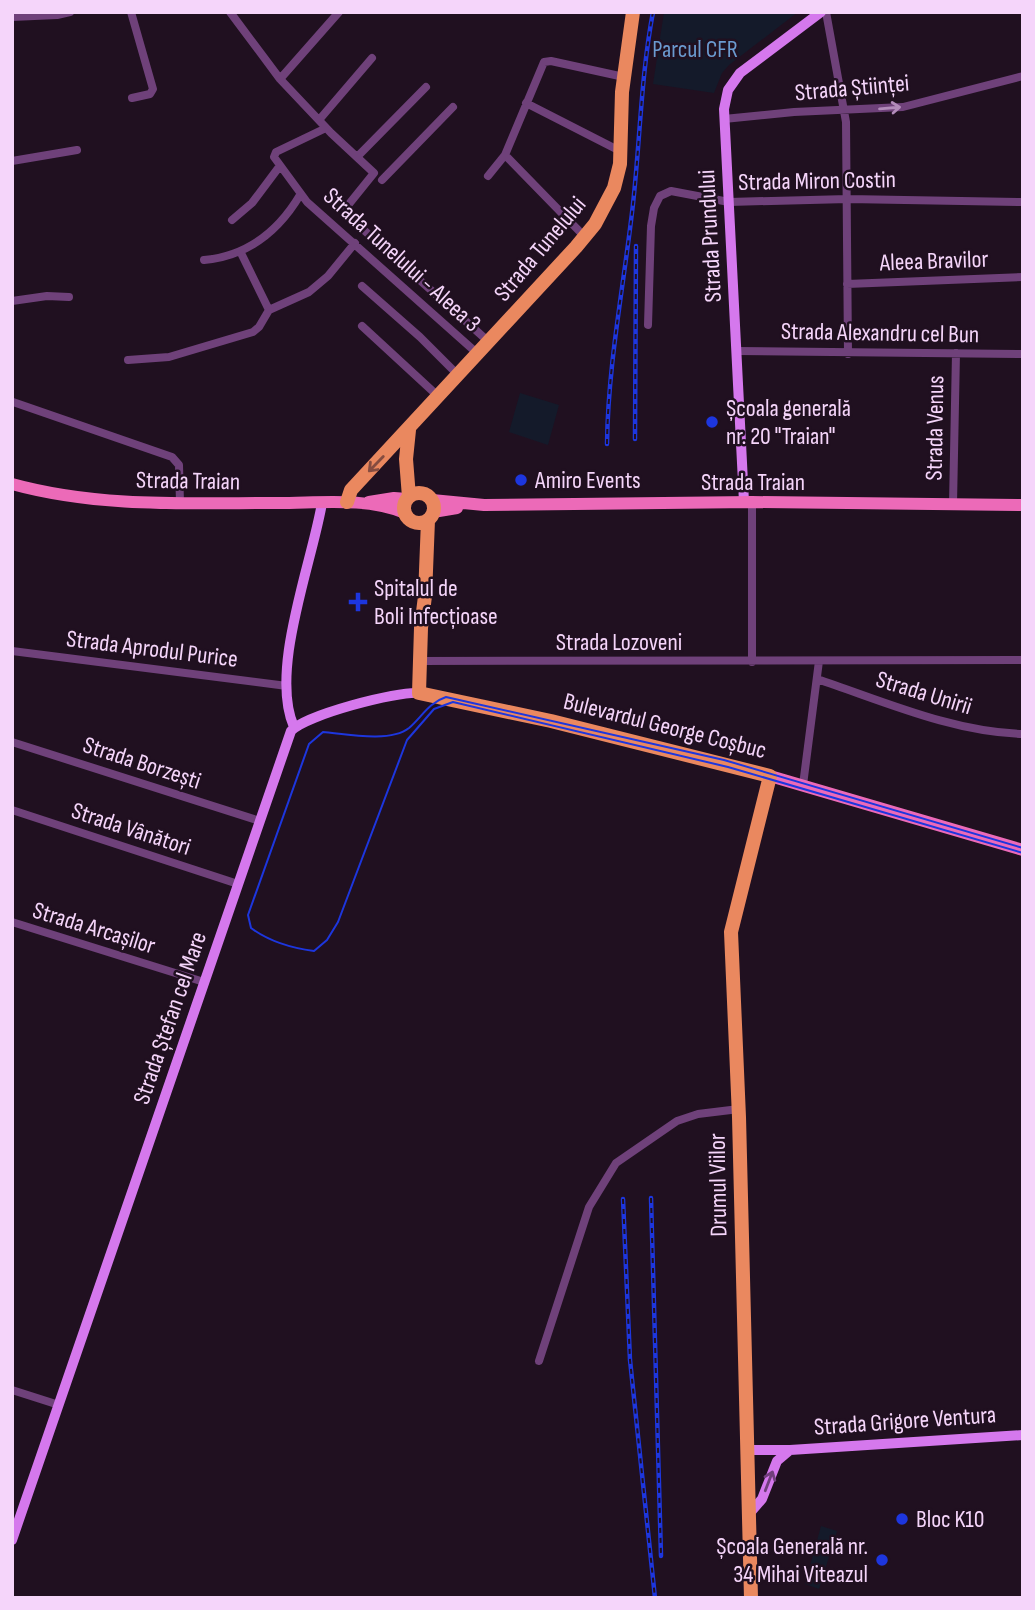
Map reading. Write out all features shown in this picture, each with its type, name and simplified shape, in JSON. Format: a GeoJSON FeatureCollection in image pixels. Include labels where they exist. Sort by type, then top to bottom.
{"type":"FeatureCollection","features":[{"type":"Feature","properties":{"kind":"highway","name":"Strada Tunelului"},"geometry":{"type":"LineString","coordinates":[[347,502],[351,490],[584,236],[610,198],[620,151],[624,78],[633,12]]}},
{"type":"Feature","properties":{"kind":"highway"},"geometry":{"type":"LineString","coordinates":[[410,428],[406,448],[408,479],[419,507],[419,693]]}},
{"type":"Feature","properties":{"kind":"highway","name":"Bulevardul George Coșbuc"},"geometry":{"type":"LineString","coordinates":[[419,693],[551,721],[770,775]]}},
{"type":"Feature","properties":{"kind":"highway","name":"Drumul Viilor"},"geometry":{"type":"LineString","coordinates":[[751,1598],[739,1109],[731,932],[770,775]]}},
{"type":"Feature","properties":{"kind":"main road","name":"Strada Traian"},"geometry":{"type":"LineString","coordinates":[[12,484],[49,494],[95,500],[180,503],[365,503],[386,499],[419,507],[748,502],[1023,505]]}},
{"type":"Feature","properties":{"kind":"main road","name":"Bulevardul George Coșbuc"},"geometry":{"type":"LineString","coordinates":[[770,775],[1023,850]]}},
{"type":"Feature","properties":{"kind":"street"},"geometry":{"type":"LineString","coordinates":[[12,17],[70,12]]}},
{"type":"Feature","properties":{"kind":"street"},"geometry":{"type":"LineString","coordinates":[[131,12],[153,89],[150,94],[132,98]]}},
{"type":"Feature","properties":{"kind":"street"},"geometry":{"type":"LineString","coordinates":[[230,12],[280,79],[318,120],[374,173],[345,212],[489,342]]}},
{"type":"Feature","properties":{"kind":"street"},"geometry":{"type":"LineString","coordinates":[[280,79],[339,12]]}},
{"type":"Feature","properties":{"kind":"street"},"geometry":{"type":"LineString","coordinates":[[823,12],[845,110],[848,354]]}},
{"type":"Feature","properties":{"kind":"street","name":"Strada Prundului"},"geometry":{"type":"LineString","coordinates":[[752,662],[748,502],[724,118],[728,90],[740,73],[823,12]]}},
{"type":"Feature","properties":{"kind":"street"},"geometry":{"type":"LineString","coordinates":[[318,120],[372,58]]}},
{"type":"Feature","properties":{"kind":"street"},"geometry":{"type":"LineString","coordinates":[[488,176],[505,155],[541,65],[546,61],[624,78]]}},
{"type":"Feature","properties":{"kind":"street","name":"Strada Științei"},"geometry":{"type":"LineString","coordinates":[[724,118],[903,107],[1023,76]]}},
{"type":"Feature","properties":{"kind":"street"},"geometry":{"type":"LineString","coordinates":[[357,157],[426,87]]}},
{"type":"Feature","properties":{"kind":"street"},"geometry":{"type":"LineString","coordinates":[[526,103],[620,151]]}},
{"type":"Feature","properties":{"kind":"street"},"geometry":{"type":"LineString","coordinates":[[382,180],[453,107]]}},
{"type":"Feature","properties":{"kind":"street"},"geometry":{"type":"LineString","coordinates":[[232,220],[252,204],[279,167],[274,157],[276,152],[326,128]]}},
{"type":"Feature","properties":{"kind":"street"},"geometry":{"type":"LineString","coordinates":[[12,161],[77,150]]}},
{"type":"Feature","properties":{"kind":"street"},"geometry":{"type":"LineString","coordinates":[[505,155],[584,236]]}},
{"type":"Feature","properties":{"kind":"street","name":"Strada Tunelului - Aleea 3"},"geometry":{"type":"LineString","coordinates":[[279,167],[300,195],[478,354]]}},
{"type":"Feature","properties":{"kind":"street","name":"Strada Miron Costin"},"geometry":{"type":"LineString","coordinates":[[648,325],[651,226],[654,208],[660,196],[676,191],[729,202],[848,199],[1023,202]]}},
{"type":"Feature","properties":{"kind":"street"},"geometry":{"type":"LineString","coordinates":[[204,260],[240,253],[273,230],[285,218],[300,195]]}},
{"type":"Feature","properties":{"kind":"street"},"geometry":{"type":"LineString","coordinates":[[128,360],[169,357],[253,332],[269,310],[309,292],[369,235]]}},
{"type":"Feature","properties":{"kind":"street"},"geometry":{"type":"LineString","coordinates":[[240,253],[269,310]]}},
{"type":"Feature","properties":{"kind":"street","name":"Aleea Bravilor"},"geometry":{"type":"LineString","coordinates":[[848,284],[1023,277]]}},
{"type":"Feature","properties":{"kind":"street"},"geometry":{"type":"LineString","coordinates":[[362,286],[458,375]]}},
{"type":"Feature","properties":{"kind":"street"},"geometry":{"type":"LineString","coordinates":[[12,301],[69,296]]}},
{"type":"Feature","properties":{"kind":"street"},"geometry":{"type":"LineString","coordinates":[[362,326],[439,397]]}},
{"type":"Feature","properties":{"kind":"street","name":"Strada Alexandru cel Bun"},"geometry":{"type":"LineString","coordinates":[[737,351],[1023,354]]}},
{"type":"Feature","properties":{"kind":"street","name":"Strada Venus"},"geometry":{"type":"LineString","coordinates":[[953,504],[956,354]]}},
{"type":"Feature","properties":{"kind":"street"},"geometry":{"type":"LineString","coordinates":[[13,402],[172,457],[179,465],[180,503]]}},
{"type":"Feature","properties":{"kind":"street"},"geometry":{"type":"LineString","coordinates":[[294,727],[288,712],[287,686],[292,629],[322,503]]}},
{"type":"Feature","properties":{"kind":"street","name":"Strada Aprodul Purice"},"geometry":{"type":"LineString","coordinates":[[12,650],[287,686]]}},
{"type":"Feature","properties":{"kind":"street","name":"Strada Lozoveni"},"geometry":{"type":"LineString","coordinates":[[419,660],[1023,660]]}},
{"type":"Feature","properties":{"kind":"street"},"geometry":{"type":"LineString","coordinates":[[803,785],[819,661]]}},
{"type":"Feature","properties":{"kind":"street","name":"Strada Unirii"},"geometry":{"type":"LineString","coordinates":[[817,679],[957,725],[984,731],[1023,734]]}},
{"type":"Feature","properties":{"kind":"street","name":"Bulevardul George Coșbuc"},"geometry":{"type":"LineString","coordinates":[[294,727],[345,708],[419,693]]}},
{"type":"Feature","properties":{"kind":"street","name":"Strada Ștefan cel Mare"},"geometry":{"type":"LineString","coordinates":[[12,1540],[17,1512],[59,1405],[287,740],[294,727]]}},
{"type":"Feature","properties":{"kind":"street","name":"Strada Borzești"},"geometry":{"type":"LineString","coordinates":[[12,742],[260,821]]}},
{"type":"Feature","properties":{"kind":"street","name":"Strada Vânători"},"geometry":{"type":"LineString","coordinates":[[12,810],[238,884]]}},
{"type":"Feature","properties":{"kind":"street","name":"Strada Arcașilor"},"geometry":{"type":"LineString","coordinates":[[12,922],[204,982]]}},
{"type":"Feature","properties":{"kind":"street"},"geometry":{"type":"LineString","coordinates":[[539,1361],[589,1207],[616,1163],[677,1121],[698,1114],[739,1109]]}},
{"type":"Feature","properties":{"kind":"street"},"geometry":{"type":"LineString","coordinates":[[12,1390],[59,1405]]}},
{"type":"Feature","properties":{"kind":"street","name":"Strada Grigore Ventura"},"geometry":{"type":"LineString","coordinates":[[748,1450],[790,1450],[1023,1435]]}},
{"type":"Feature","properties":{"kind":"street","name":"Strada Grigore Ventura"},"geometry":{"type":"LineString","coordinates":[[749,1514],[762,1499],[777,1461],[790,1450]]}},
{"type":"Feature","properties":{"kind":"green space","name":"Parcul CFR"},"geometry":{"type":"Polygon","coordinates":[[[664,12],[798,12],[729,65],[722,73],[714,93],[653,84],[664,12]]]}},
{"type":"Feature","properties":{"kind":"green space"},"geometry":{"type":"Polygon","coordinates":[[[520,393],[559,405],[548,445],[509,432],[520,393]]]}},
{"type":"Feature","properties":{"kind":"green space"},"geometry":{"type":"Polygon","coordinates":[[[821,1526],[837,1531],[819,1589],[805,1584],[821,1526]]]}},
{"type":"Feature","properties":{"kind":"tram line"},"geometry":{"type":"LineString","coordinates":[[1023,848],[724,760],[446,697],[434,703],[401,733],[368,736],[323,732],[309,744],[248,915],[251,928],[281,944],[314,951],[327,940],[338,922],[407,740],[434,709],[453,702],[728,767],[1023,853]]}},
{"type":"Feature","properties":{"kind":"railway"},"geometry":{"type":"LineString","coordinates":[[607,444],[613,354],[633,204],[643,84],[653,12]]}},
{"type":"Feature","properties":{"kind":"railway"},"geometry":{"type":"LineString","coordinates":[[635,439],[636,246]]}},
{"type":"Feature","properties":{"kind":"railway"},"geometry":{"type":"LineString","coordinates":[[651,1198],[661,1556]]}},
{"type":"Feature","properties":{"kind":"railway"},"geometry":{"type":"LineString","coordinates":[[623,1199],[630,1360],[655,1598]]}},
{"type":"Feature","properties":{"kind":"place","name":"Școala generală nr. 20 \"Traian\""},"geometry":{"type":"Point","coordinates":[712,422]}},
{"type":"Feature","properties":{"kind":"place","name":"Amiro Events"},"geometry":{"type":"Point","coordinates":[521,480]}},
{"type":"Feature","properties":{"kind":"place","name":"Spitalul de Boli Infecțioase"},"geometry":{"type":"Point","coordinates":[358,602]}},
{"type":"Feature","properties":{"kind":"place","name":"Bloc K10"},"geometry":{"type":"Point","coordinates":[902,1519]}},
{"type":"Feature","properties":{"kind":"place","name":"Școala Generală nr. 34 Mihai Viteazul"},"geometry":{"type":"Point","coordinates":[882,1560]}}]}
